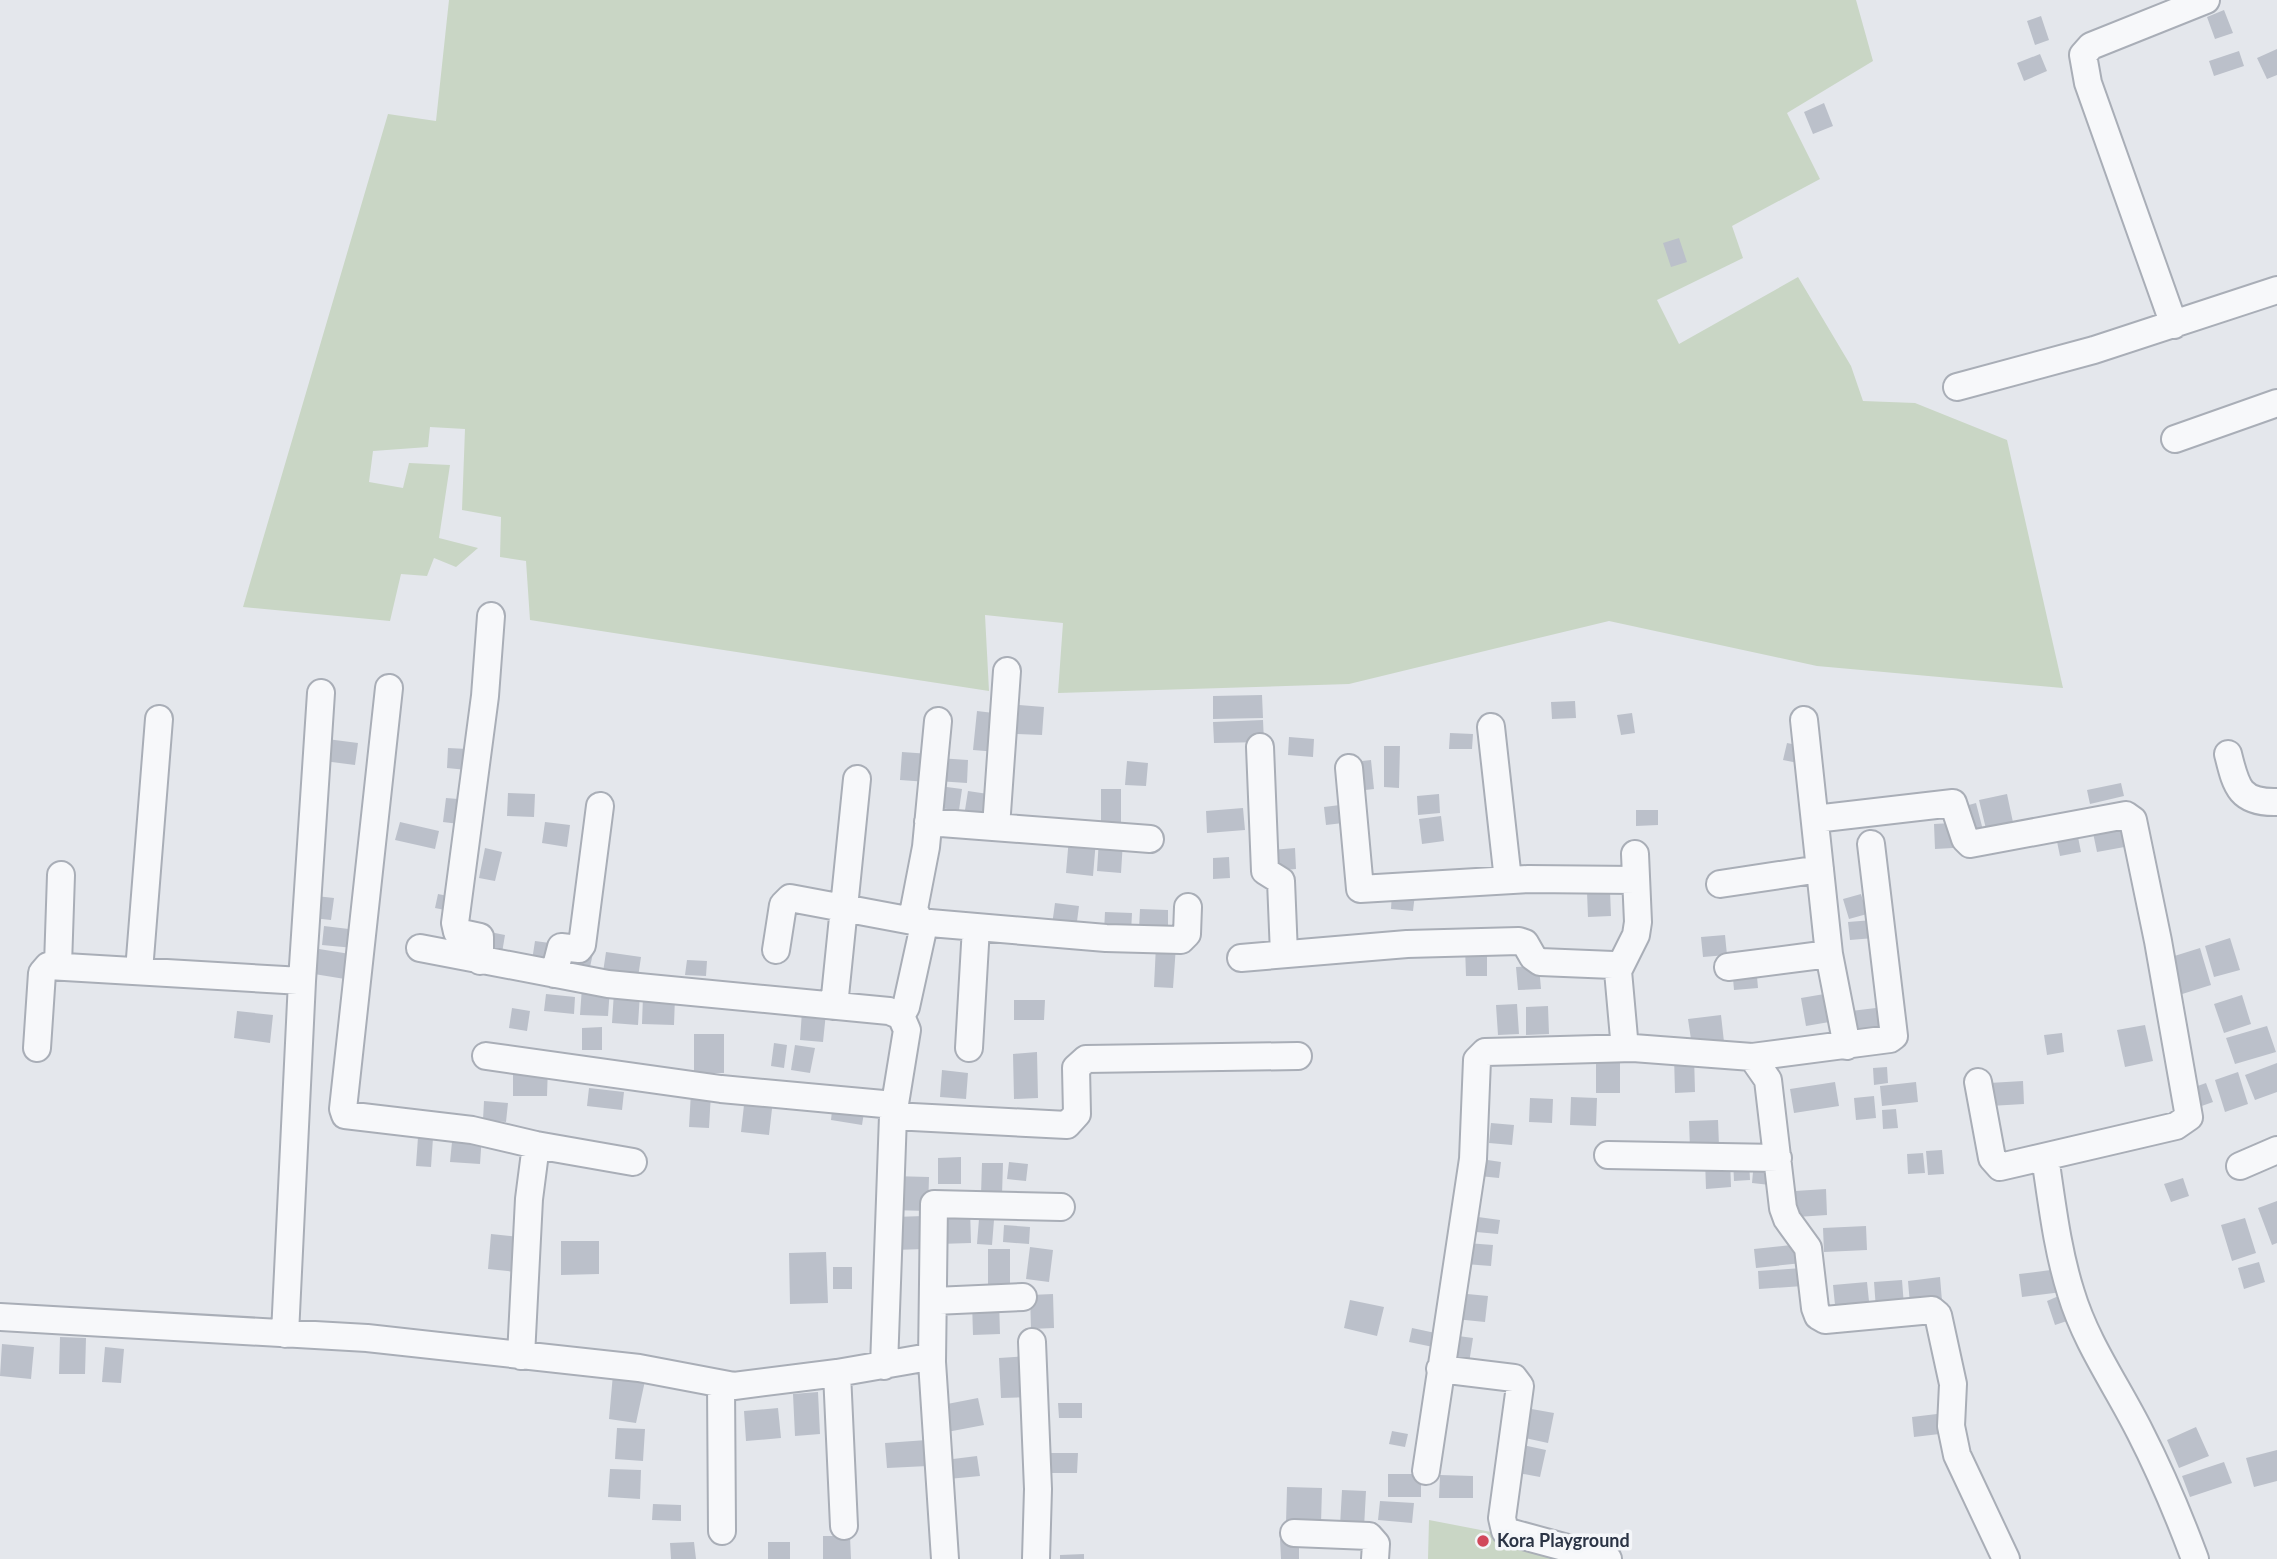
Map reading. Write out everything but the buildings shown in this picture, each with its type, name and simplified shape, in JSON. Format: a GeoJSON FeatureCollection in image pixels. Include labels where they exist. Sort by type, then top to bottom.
{"type":"FeatureCollection","features":[{"type":"Feature","properties":{"kind":"street"},"geometry":{"type":"LineString","coordinates":[[2174,325],[2088,83],[2083,55],[2091,46],[2206,0]]}},
{"type":"Feature","properties":{"kind":"street"},"geometry":{"type":"LineString","coordinates":[[1957,387],[2174,325],[2277,290]]}},
{"type":"Feature","properties":{"kind":"street"},"geometry":{"type":"LineString","coordinates":[[2175,439],[2277,403]]}},
{"type":"Feature","properties":{"kind":"street"},"geometry":{"type":"LineString","coordinates":[[480,961],[480,937],[457,932],[455,923],[485,696],[491,616]]}},
{"type":"Feature","properties":{"kind":"street"},"geometry":{"type":"LineString","coordinates":[[996,827],[1007,671]]}},
{"type":"Feature","properties":{"kind":"street"},"geometry":{"type":"LineString","coordinates":[[389,688],[343,1109],[350,1117],[471,1130],[634,1163]]}},
{"type":"Feature","properties":{"kind":"street"},"geometry":{"type":"LineString","coordinates":[[285,1334],[302,981],[321,693]]}},
{"type":"Feature","properties":{"kind":"street"},"geometry":{"type":"LineString","coordinates":[[139,971],[159,719]]}},
{"type":"Feature","properties":{"kind":"street"},"geometry":{"type":"LineString","coordinates":[[1804,720],[1829,954],[1847,1046]]}},
{"type":"Feature","properties":{"kind":"street"},"geometry":{"type":"LineString","coordinates":[[901,1016],[906,1007],[920,925],[914,909],[928,822],[938,721]]}},
{"type":"Feature","properties":{"kind":"street"},"geometry":{"type":"LineString","coordinates":[[1491,727],[1508,880]]}},
{"type":"Feature","properties":{"kind":"street"},"geometry":{"type":"LineString","coordinates":[[1259,747],[1265,871],[1282,881],[1284,954]]}},
{"type":"Feature","properties":{"kind":"street"},"geometry":{"type":"LineString","coordinates":[[2228,754],[2235,780],[2243,794],[2261,803],[2277,802]]}},
{"type":"Feature","properties":{"kind":"street"},"geometry":{"type":"LineString","coordinates":[[1349,768],[1360,890],[1508,880],[1635,867],[1636,935],[1618,971],[1624,1038],[1627,1045],[1633,1048]]}},
{"type":"Feature","properties":{"kind":"street"},"geometry":{"type":"LineString","coordinates":[[834,1006],[857,779]]}},
{"type":"Feature","properties":{"kind":"street"},"geometry":{"type":"LineString","coordinates":[[1815,819],[1954,803],[1965,839],[1970,844],[2126,815],[2133,820],[2158,941],[2189,1118],[2176,1126],[2000,1167],[1995,1164],[1978,1083]]}},
{"type":"Feature","properties":{"kind":"street"},"geometry":{"type":"LineString","coordinates":[[554,974],[561,947],[579,948],[582,945],[600,806]]}},
{"type":"Feature","properties":{"kind":"street"},"geometry":{"type":"LineString","coordinates":[[928,822],[1150,839]]}},
{"type":"Feature","properties":{"kind":"street"},"geometry":{"type":"LineString","coordinates":[[1426,1471],[1473,1159],[1480,1055],[1485,1052],[1633,1048],[1752,1057],[1890,1040],[1896,1031],[1871,845]]}},
{"type":"Feature","properties":{"kind":"street"},"geometry":{"type":"LineString","coordinates":[[1720,884],[1820,869]]}},
{"type":"Feature","properties":{"kind":"street"},"geometry":{"type":"LineString","coordinates":[[58,965],[61,876]]}},
{"type":"Feature","properties":{"kind":"street"},"geometry":{"type":"LineString","coordinates":[[776,950],[786,901],[790,898],[920,925],[930,923],[1106,938],[1181,940],[1187,934],[1188,907]]}},
{"type":"Feature","properties":{"kind":"street"},"geometry":{"type":"LineString","coordinates":[[969,1048],[976,927]]}},
{"type":"Feature","properties":{"kind":"street"},"geometry":{"type":"LineString","coordinates":[[1241,958],[1407,944],[1519,941],[1525,943],[1539,962],[1605,963],[1618,971]]}},
{"type":"Feature","properties":{"kind":"street"},"geometry":{"type":"LineString","coordinates":[[420,948],[608,984],[890,1012],[901,1016],[907,1030],[894,1110],[884,1366]]}},
{"type":"Feature","properties":{"kind":"street"},"geometry":{"type":"LineString","coordinates":[[1728,967],[1829,954]]}},
{"type":"Feature","properties":{"kind":"street"},"geometry":{"type":"LineString","coordinates":[[37,1048],[42,973],[48,966],[302,981]]}},
{"type":"Feature","properties":{"kind":"street"},"geometry":{"type":"LineString","coordinates":[[486,1056],[894,1110],[1067,1125],[1077,1114],[1076,1068],[1086,1059],[1298,1056]]}},
{"type":"Feature","properties":{"kind":"street"},"geometry":{"type":"LineString","coordinates":[[1752,1057],[1768,1080],[1785,1214],[1808,1248],[1818,1316],[1825,1320],[1932,1310],[1938,1315],[1953,1384],[1951,1426],[1957,1455],[2006,1559]]}},
{"type":"Feature","properties":{"kind":"street"},"geometry":{"type":"LineString","coordinates":[[521,1356],[529,1199],[536,1145]]}},
{"type":"Feature","properties":{"kind":"street"},"geometry":{"type":"LineString","coordinates":[[2239,1166],[2277,1150]]}},
{"type":"Feature","properties":{"kind":"street"},"geometry":{"type":"LineString","coordinates":[[1608,1154],[1778,1158]]}},
{"type":"Feature","properties":{"kind":"street"},"geometry":{"type":"LineString","coordinates":[[2045,1157],[2059,1249],[2071,1296],[2094,1348],[2140,1431],[2178,1513],[2195,1559]]}},
{"type":"Feature","properties":{"kind":"street"},"geometry":{"type":"LineString","coordinates":[[945,1559],[932,1362],[934,1204],[1061,1207]]}},
{"type":"Feature","properties":{"kind":"street"},"geometry":{"type":"LineString","coordinates":[[934,1301],[1023,1297]]}},
{"type":"Feature","properties":{"kind":"street"},"geometry":{"type":"LineString","coordinates":[[0,1317],[367,1338],[639,1368],[721,1384],[755,1385],[884,1366],[923,1356],[932,1362]]}},
{"type":"Feature","properties":{"kind":"street"},"geometry":{"type":"LineString","coordinates":[[1032,1342],[1038,1489],[1036,1559]]}},
{"type":"Feature","properties":{"kind":"street"},"geometry":{"type":"LineString","coordinates":[[1440,1369],[1514,1378],[1520,1386],[1502,1518],[1505,1531],[1608,1559]]}},
{"type":"Feature","properties":{"kind":"street"},"geometry":{"type":"LineString","coordinates":[[837,1373],[844,1526]]}},
{"type":"Feature","properties":{"kind":"street"},"geometry":{"type":"LineString","coordinates":[[721,1384],[722,1531]]}},
{"type":"Feature","properties":{"kind":"street"},"geometry":{"type":"LineString","coordinates":[[1294,1533],[1369,1536],[1376,1544],[1375,1559]]}},
{"type":"Feature","properties":{"kind":"green space"},"geometry":{"type":"Polygon","coordinates":[[[449,0],[1856,0],[1873,61],[1787,113],[1820,179],[1732,226],[1743,258],[1657,300],[1679,344],[1798,277],[1851,366],[1863,401],[1915,403],[2007,440],[2063,688],[1817,666],[1609,621],[1349,684],[1058,693],[1063,623],[985,615],[989,691],[530,620],[526,561],[500,557],[501,517],[462,510],[465,429],[430,427],[428,447],[373,451],[369,482],[403,488],[409,463],[450,465],[439,538],[478,548],[456,567],[434,558],[427,576],[401,574],[390,621],[243,607],[388,114],[436,121],[449,0]]]}},
{"type":"Feature","properties":{"kind":"green space","name":"Kora Playground"},"geometry":{"type":"Polygon","coordinates":[[[1429,1520],[1611,1555],[1613,1559],[1428,1559],[1429,1520]]]}},
{"type":"Feature","properties":{"kind":"place","name":"Kora Playground"},"geometry":{"type":"Point","coordinates":[1483,1541]}}]}
